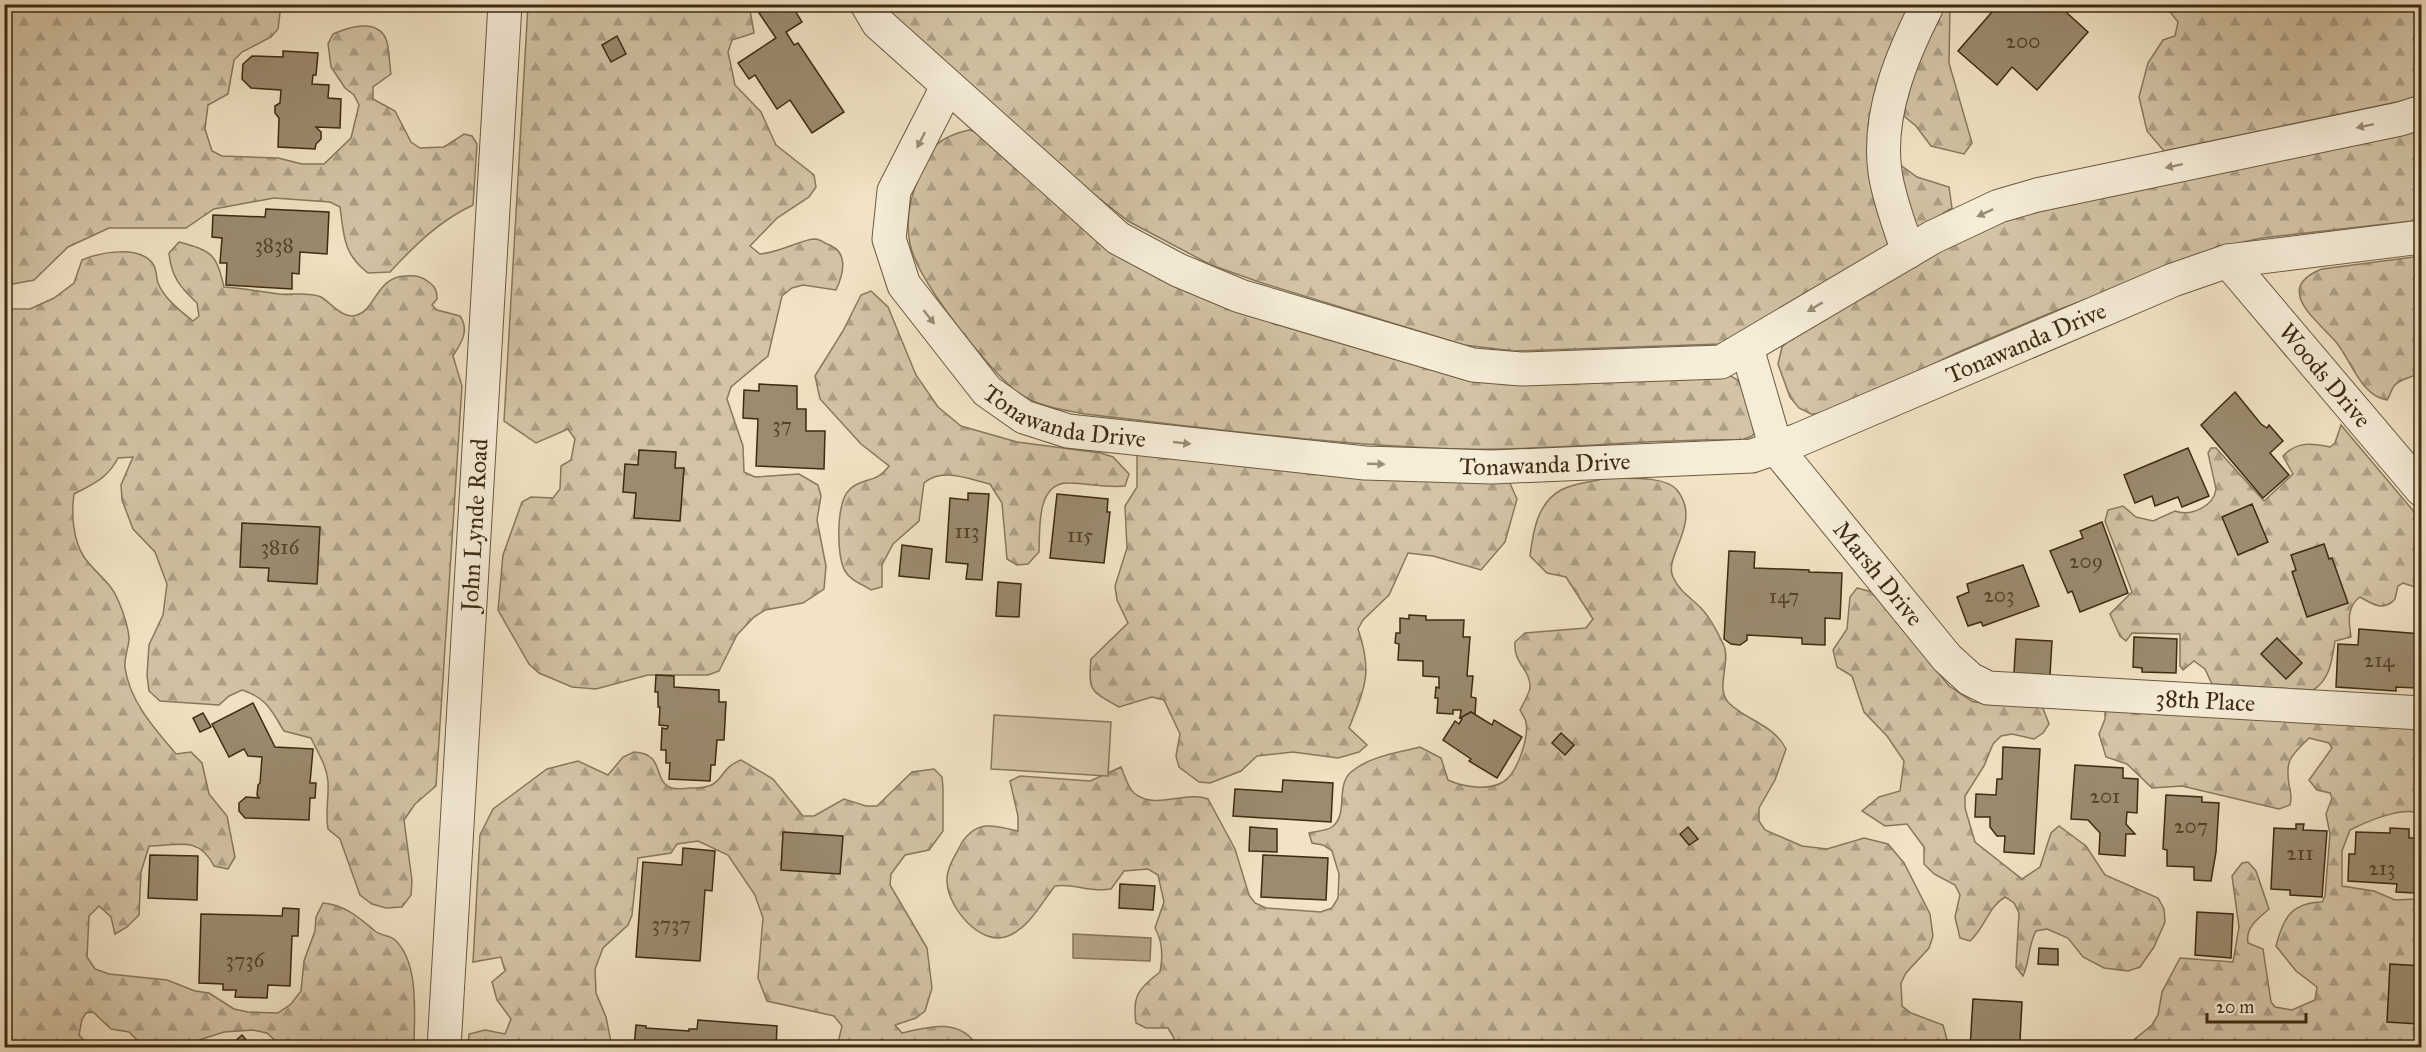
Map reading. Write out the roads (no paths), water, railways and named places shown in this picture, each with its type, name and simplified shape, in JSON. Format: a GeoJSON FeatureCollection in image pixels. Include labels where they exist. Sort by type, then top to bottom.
{"type":"FeatureCollection","features":[{"type":"Feature","properties":{"kind":"street","name":"John Lynde Road"},"geometry":{"type":"LineString","coordinates":[[444,1047],[505,4]]}},
{"type":"Feature","properties":{"kind":"street"},"geometry":{"type":"LineString","coordinates":[[867,4],[878,24],[1118,238],[1178,270],[1240,296],[1473,365],[1521,369],[1721,362],[1933,237],[1999,206],[2037,195],[2400,119],[2421,112]]}},
{"type":"Feature","properties":{"kind":"street"},"geometry":{"type":"LineString","coordinates":[[1908,252],[1890,198],[1883,143],[1887,117],[1907,46],[1928,4]]}},
{"type":"Feature","properties":{"kind":"street","name":"Tonawanda Drive"},"geometry":{"type":"LineString","coordinates":[[947,87],[894,191],[889,239],[904,285],[987,391],[1024,417],[1068,430],[1365,463],[1492,467],[1752,456],[1776,448],[2173,280],[2228,261],[2421,237]]}},
{"type":"Feature","properties":{"kind":"street","name":"Woods Drive"},"geometry":{"type":"LineString","coordinates":[[2228,261],[2421,490]]}},
{"type":"Feature","properties":{"kind":"street"},"geometry":{"type":"LineString","coordinates":[[1747,348],[1776,448]]}},
{"type":"Feature","properties":{"kind":"street","name":"Marsh Drive"},"geometry":{"type":"LineString","coordinates":[[1776,448],[1947,658],[1970,679],[1989,688]]}},
{"type":"Feature","properties":{"kind":"street","name":"38th Place"},"geometry":{"type":"LineString","coordinates":[[1989,688],[2421,713]]}}]}
